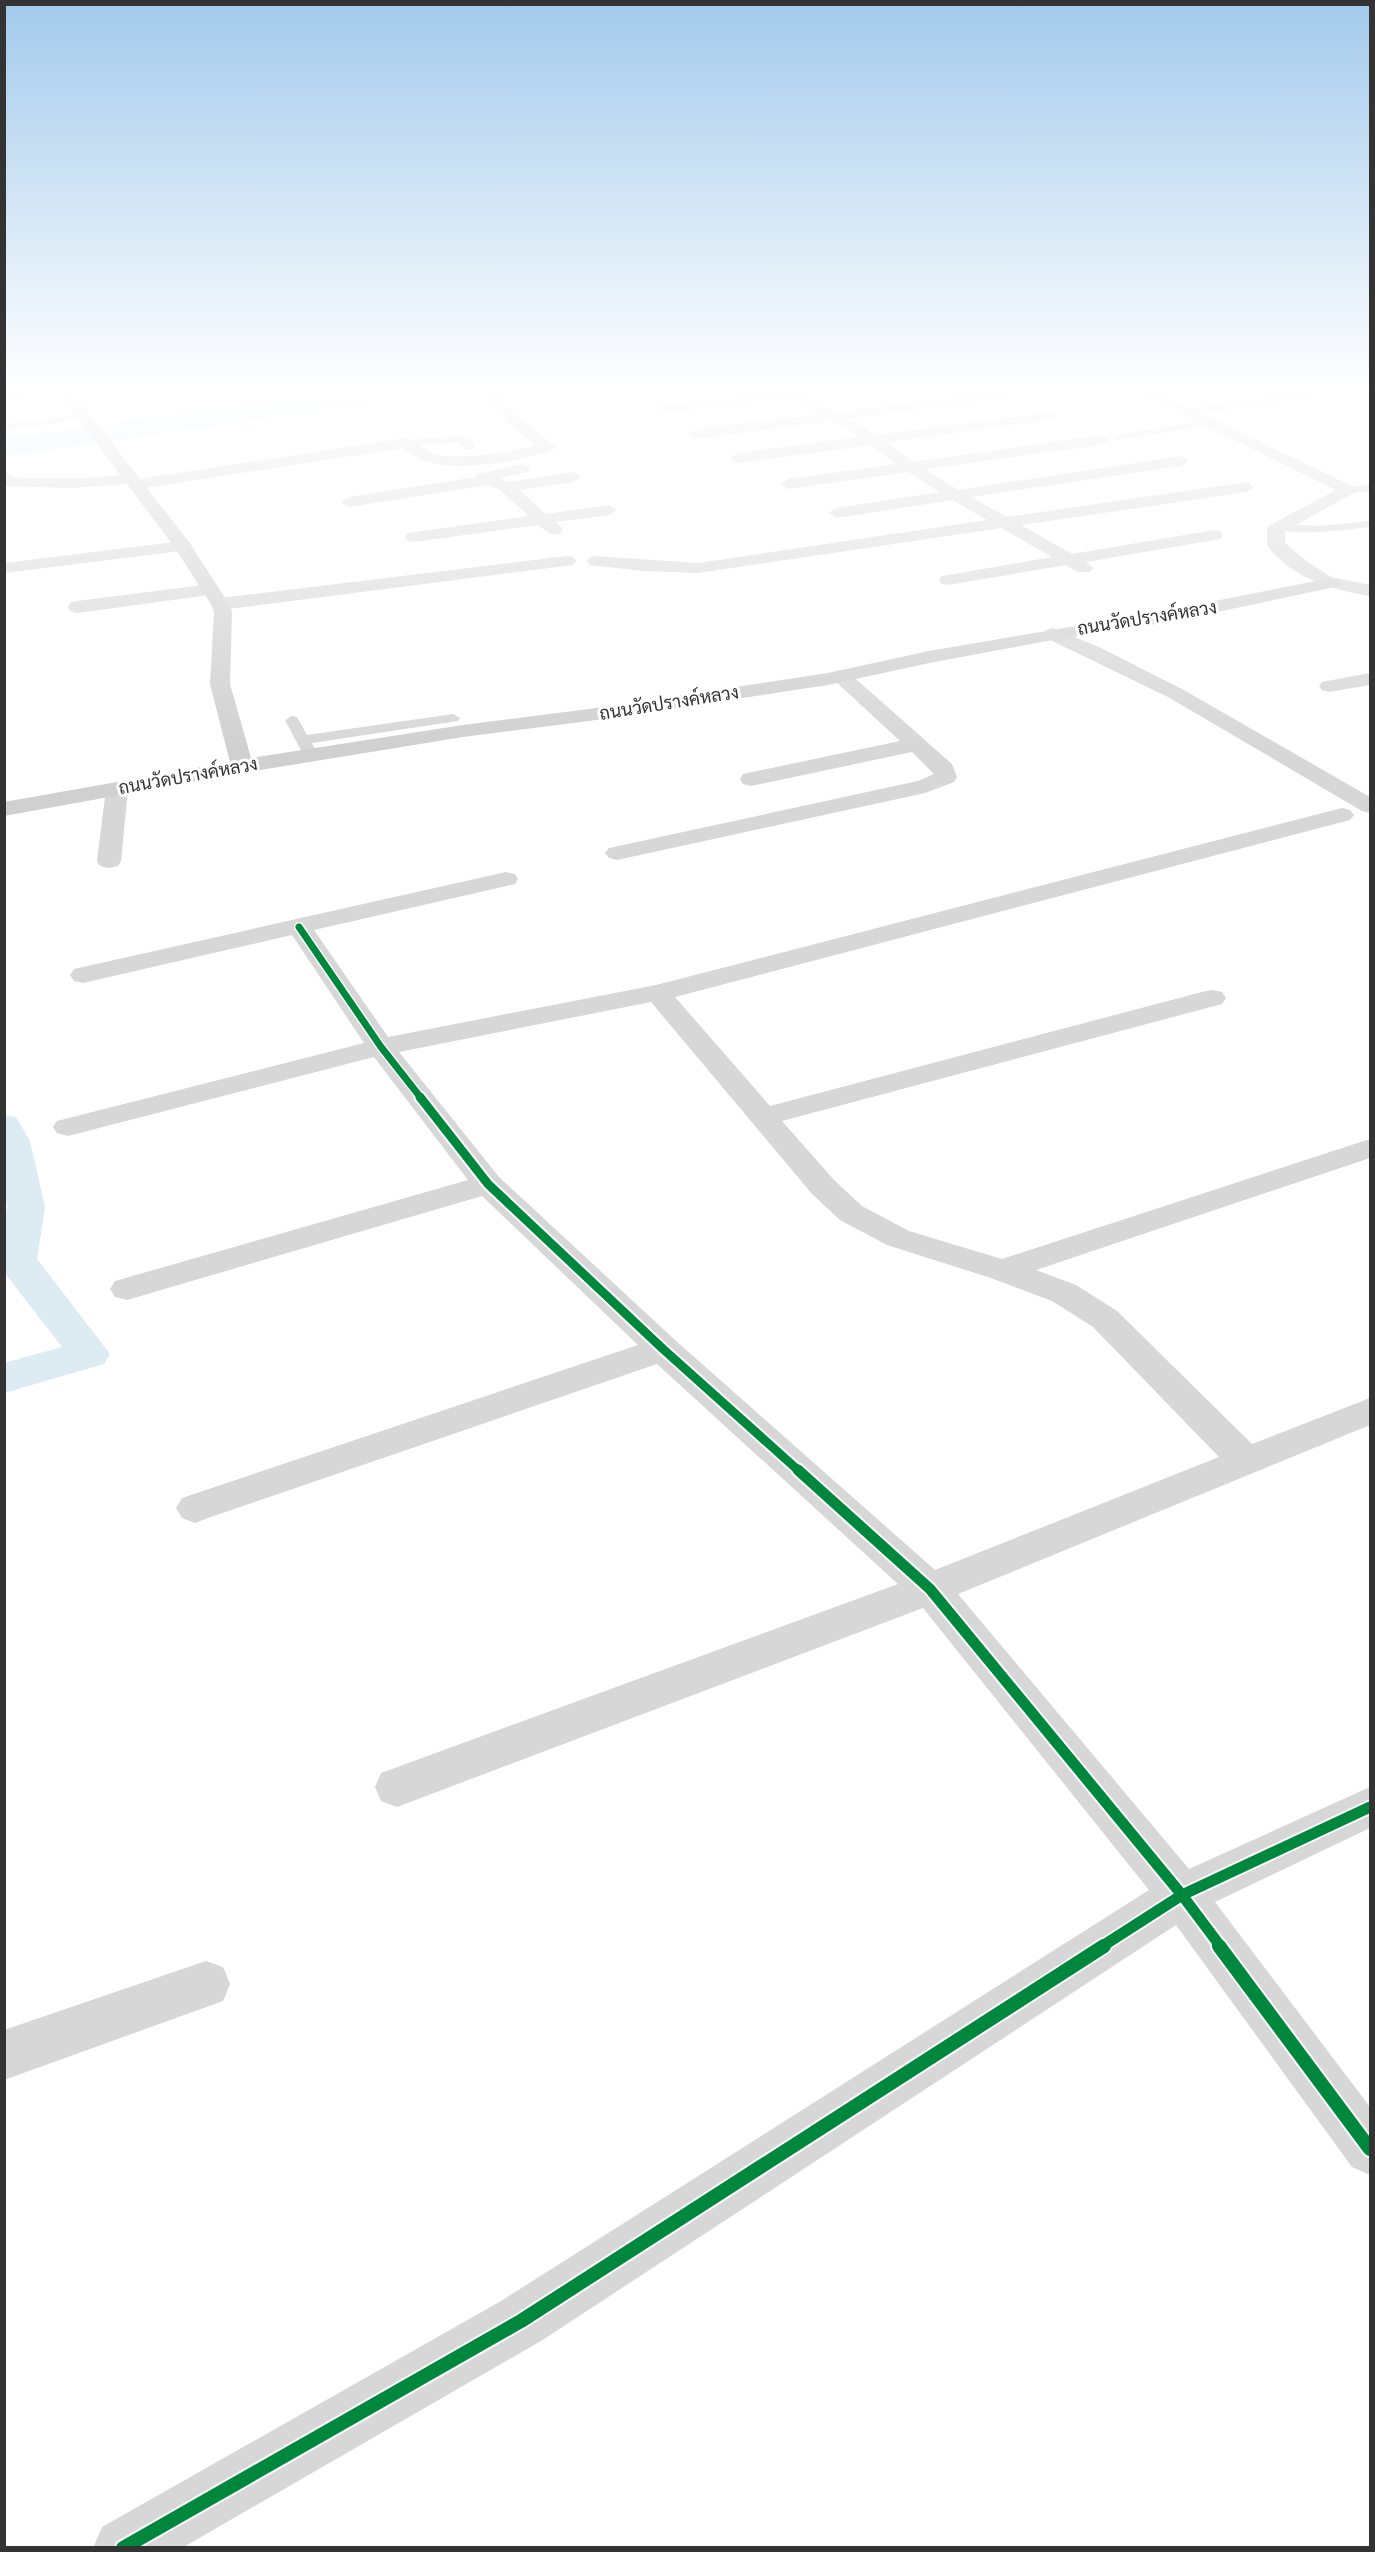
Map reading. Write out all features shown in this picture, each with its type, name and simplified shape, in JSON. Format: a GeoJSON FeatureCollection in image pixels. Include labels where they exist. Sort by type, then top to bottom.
{"type":"FeatureCollection","features":[{"type":"Feature","properties":{"kind":"street"},"geometry":{"type":"LineString","coordinates":[[158,512],[183,546],[223,612],[220,684],[242,766]]}},
{"type":"Feature","properties":{"kind":"street"},"geometry":{"type":"LineString","coordinates":[[534,512],[571,556]]}},
{"type":"Feature","properties":{"kind":"street"},"geometry":{"type":"LineString","coordinates":[[414,537],[595,512]]}},
{"type":"Feature","properties":{"kind":"street"},"geometry":{"type":"LineString","coordinates":[[836,513],[842,512]]}},
{"type":"Feature","properties":{"kind":"street"},"geometry":{"type":"LineString","coordinates":[[984,512],[1076,564]]}},
{"type":"Feature","properties":{"kind":"street"},"geometry":{"type":"LineString","coordinates":[[78,607],[215,597],[571,556],[596,556],[642,566],[698,568],[1070,512]]}},
{"type":"Feature","properties":{"kind":"street"},"geometry":{"type":"LineString","coordinates":[[1310,512],[1276,529],[1276,545],[1295,561],[1330,583],[1371,591]]}},
{"type":"Feature","properties":{"kind":"street"},"geometry":{"type":"LineString","coordinates":[[948,580],[1076,564],[1214,535]]}},
{"type":"Feature","properties":{"kind":"street"},"geometry":{"type":"LineString","coordinates":[[4,568],[183,546]]}},
{"type":"Feature","properties":{"kind":"street"},"geometry":{"type":"LineString","coordinates":[[596,556],[623,547]]}},
{"type":"Feature","properties":{"kind":"street","name":"ถนนวัดปรางค์หลวง"},"geometry":{"type":"LineString","coordinates":[[4,809],[242,766],[308,748],[588,715],[841,676],[929,657],[1168,616],[1330,583]]}},
{"type":"Feature","properties":{"kind":"street"},"geometry":{"type":"LineString","coordinates":[[1053,634],[1107,656],[1160,683],[1371,806]]}},
{"type":"Feature","properties":{"kind":"street"},"geometry":{"type":"LineString","coordinates":[[617,853],[926,786],[946,777],[944,769],[841,676]]}},
{"type":"Feature","properties":{"kind":"street"},"geometry":{"type":"LineString","coordinates":[[1329,686],[1371,679]]}},
{"type":"Feature","properties":{"kind":"street"},"geometry":{"type":"LineString","coordinates":[[751,779],[917,744]]}},
{"type":"Feature","properties":{"kind":"street"},"geometry":{"type":"LineString","coordinates":[[109,861],[117,789]]}},
{"type":"Feature","properties":{"kind":"street"},"geometry":{"type":"LineString","coordinates":[[68,1127],[381,1047],[657,993],[1342,815]]}},
{"type":"Feature","properties":{"kind":"street"},"geometry":{"type":"LineString","coordinates":[[83,975],[506,879]]}},
{"type":"Feature","properties":{"kind":"street"},"geometry":{"type":"LineString","coordinates":[[299,927],[381,1047],[488,1184],[663,1349],[930,1589],[1182,1895],[1371,2149]]}},
{"type":"Feature","properties":{"kind":"street"},"geometry":{"type":"LineString","coordinates":[[657,993],[762,1118],[823,1187],[851,1213],[898,1238],[1003,1270],[1064,1293],[1105,1319],[1246,1461]]}},
{"type":"Feature","properties":{"kind":"street"},"geometry":{"type":"LineString","coordinates":[[762,1118],[1212,998]]}},
{"type":"Feature","properties":{"kind":"street"},"geometry":{"type":"LineString","coordinates":[[1003,1270],[1371,1148]]}},
{"type":"Feature","properties":{"kind":"street"},"geometry":{"type":"LineString","coordinates":[[128,1289],[488,1184]]}},
{"type":"Feature","properties":{"kind":"street"},"geometry":{"type":"LineString","coordinates":[[195,1508],[663,1349]]}},
{"type":"Feature","properties":{"kind":"street"},"geometry":{"type":"LineString","coordinates":[[397,1787],[930,1589],[1371,1411]]}},
{"type":"Feature","properties":{"kind":"street"},"geometry":{"type":"LineString","coordinates":[[123,2547],[521,2320],[1182,1895],[1371,1807]]}},
{"type":"Feature","properties":{"kind":"street"},"geometry":{"type":"LineString","coordinates":[[4,2055],[206,1984]]}},
{"type":"Feature","properties":{"kind":"lane"},"geometry":{"type":"LineString","coordinates":[[1281,527],[1322,529],[1371,524]]}},
{"type":"Feature","properties":{"kind":"lane"},"geometry":{"type":"LineString","coordinates":[[292,720],[308,748],[453,718]]}},
{"type":"Feature","properties":{"kind":"waterway"},"geometry":{"type":"LineString","coordinates":[[4,1125],[12,1141],[26,1207],[17,1261],[90,1354],[4,1378]]}},
{"type":"Feature","properties":{"kind":"cycle path"},"geometry":{"type":"LineString","coordinates":[[299,927],[381,1047],[488,1184],[663,1349],[930,1589],[1182,1895],[1370,2149]]}},
{"type":"Feature","properties":{"kind":"cycle path"},"geometry":{"type":"LineString","coordinates":[[123,2548],[521,2321],[1182,1895],[1370,1807]]}}]}
